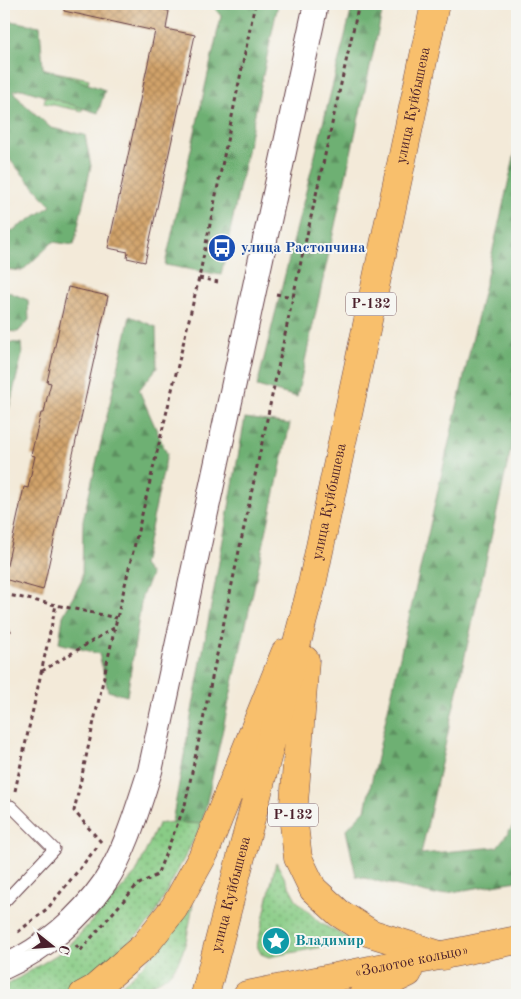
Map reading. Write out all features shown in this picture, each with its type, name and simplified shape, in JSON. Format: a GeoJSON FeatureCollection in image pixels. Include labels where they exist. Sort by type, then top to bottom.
{"type":"FeatureCollection","features":[{"type":"Feature","properties":{"kind":"main road","name":"улица Куйбышева"},"geometry":{"type":"LineString","coordinates":[[205,995],[311,589],[435,4]]}},
{"type":"Feature","properties":{"kind":"main road","name":"Р-132"},"geometry":{"type":"LineString","coordinates":[[311,589],[293,816],[298,858],[314,889],[339,913],[370,933],[443,956]]}},
{"type":"Feature","properties":{"kind":"main road"},"geometry":{"type":"LineString","coordinates":[[83,995],[94,989],[145,945],[174,908],[192,876],[205,852],[311,589]]}},
{"type":"Feature","properties":{"kind":"main road","name":"«Золотое кольцо»"},"geometry":{"type":"LineString","coordinates":[[247,995],[517,940]]}},
{"type":"Feature","properties":{"kind":"main road","name":"Р-132"},"geometry":{"type":"LineString","coordinates":[[363,995],[443,956]]}},
{"type":"Feature","properties":{"kind":"street"},"geometry":{"type":"LineString","coordinates":[[4,967],[21,959],[64,928],[76,917],[106,881],[130,830],[150,771],[316,4]]}},
{"type":"Feature","properties":{"kind":"lane"},"geometry":{"type":"LineString","coordinates":[[4,902],[54,849],[8,810]]}},
{"type":"Feature","properties":{"kind":"path"},"geometry":{"type":"LineString","coordinates":[[12,937],[48,908],[101,842],[74,811],[117,618],[199,278],[255,4]]}},
{"type":"Feature","properties":{"kind":"path"},"geometry":{"type":"LineString","coordinates":[[48,908],[80,951],[137,884],[157,875],[185,805],[293,297],[359,4]]}},
{"type":"Feature","properties":{"kind":"path"},"geometry":{"type":"LineString","coordinates":[[199,278],[218,282]]}},
{"type":"Feature","properties":{"kind":"path"},"geometry":{"type":"LineString","coordinates":[[274,293],[293,297]]}},
{"type":"Feature","properties":{"kind":"path"},"geometry":{"type":"LineString","coordinates":[[4,594],[117,618]]}},
{"type":"Feature","properties":{"kind":"path"},"geometry":{"type":"LineString","coordinates":[[8,810],[56,605]]}},
{"type":"Feature","properties":{"kind":"path"},"geometry":{"type":"LineString","coordinates":[[4,622],[12,634]]}},
{"type":"Feature","properties":{"kind":"path"},"geometry":{"type":"LineString","coordinates":[[42,671],[115,627]]}},
{"type":"Feature","properties":{"kind":"green space"},"geometry":{"type":"Polygon","coordinates":[[[211,4],[278,4],[221,275],[165,265],[221,16],[211,4]]]}},
{"type":"Feature","properties":{"kind":"green space"},"geometry":{"type":"Polygon","coordinates":[[[353,4],[384,4],[297,397],[257,386],[353,4]]]}},
{"type":"Feature","properties":{"kind":"green space"},"geometry":{"type":"Polygon","coordinates":[[[4,20],[40,26],[43,68],[105,90],[98,113],[22,89],[14,91],[21,101],[51,128],[85,135],[91,166],[74,245],[53,242],[22,271],[4,269],[4,236],[51,206],[9,159],[4,166],[4,20]]]}},
{"type":"Feature","properties":{"kind":"green space"},"geometry":{"type":"Polygon","coordinates":[[[51,71],[89,79],[82,111],[44,103],[51,71]]]}},
{"type":"Feature","properties":{"kind":"green space"},"geometry":{"type":"Polygon","coordinates":[[[517,144],[517,421],[421,854],[497,847],[517,821],[517,881],[435,895],[356,876],[346,830],[365,810],[517,144]]]}},
{"type":"Feature","properties":{"kind":"green space"},"geometry":{"type":"Polygon","coordinates":[[[4,290],[28,300],[29,320],[18,332],[4,331],[4,290]]]}},
{"type":"Feature","properties":{"kind":"green space"},"geometry":{"type":"Polygon","coordinates":[[[130,316],[156,327],[157,368],[139,390],[167,454],[143,565],[151,575],[142,596],[127,696],[108,691],[99,654],[59,643],[63,616],[82,580],[83,520],[130,316]]]}},
{"type":"Feature","properties":{"kind":"green space"},"geometry":{"type":"Polygon","coordinates":[[[4,342],[21,343],[22,355],[9,409],[4,409],[4,342]]]}},
{"type":"Feature","properties":{"kind":"green space"},"geometry":{"type":"Polygon","coordinates":[[[245,418],[290,424],[202,824],[172,822],[245,418]]]}},
{"type":"Feature","properties":{"kind":"green space"},"geometry":{"type":"Polygon","coordinates":[[[172,822],[202,824],[152,920],[102,970],[50,995],[4,995],[4,987],[66,949],[136,873],[158,824],[172,822]]]}},
{"type":"Feature","properties":{"kind":"green space"},"geometry":{"type":"Polygon","coordinates":[[[276,862],[297,901],[320,923],[354,941],[269,957],[261,954],[257,946],[276,862]]]}},
{"type":"Feature","properties":{"kind":"green space"},"geometry":{"type":"Polygon","coordinates":[[[193,904],[181,956],[169,973],[161,980],[150,985],[112,994],[156,952],[193,904]]]}},
{"type":"Feature","properties":{"kind":"building"},"geometry":{"type":"Polygon","coordinates":[[[64,4],[165,4],[164,10],[169,11],[166,29],[195,35],[145,262],[127,258],[128,252],[108,248],[155,31],[64,11],[64,4]]]}},
{"type":"Feature","properties":{"kind":"building"},"geometry":{"type":"Polygon","coordinates":[[[68,287],[108,296],[43,590],[4,579],[24,487],[28,488],[35,456],[31,455],[41,413],[44,413],[51,383],[47,382],[68,287]]]}},
{"type":"Feature","properties":{"kind":"place","name":"улица Растопчина"},"geometry":{"type":"Point","coordinates":[222,248]}},
{"type":"Feature","properties":{"kind":"place","name":"Владимир"},"geometry":{"type":"Point","coordinates":[276,941]}}]}
